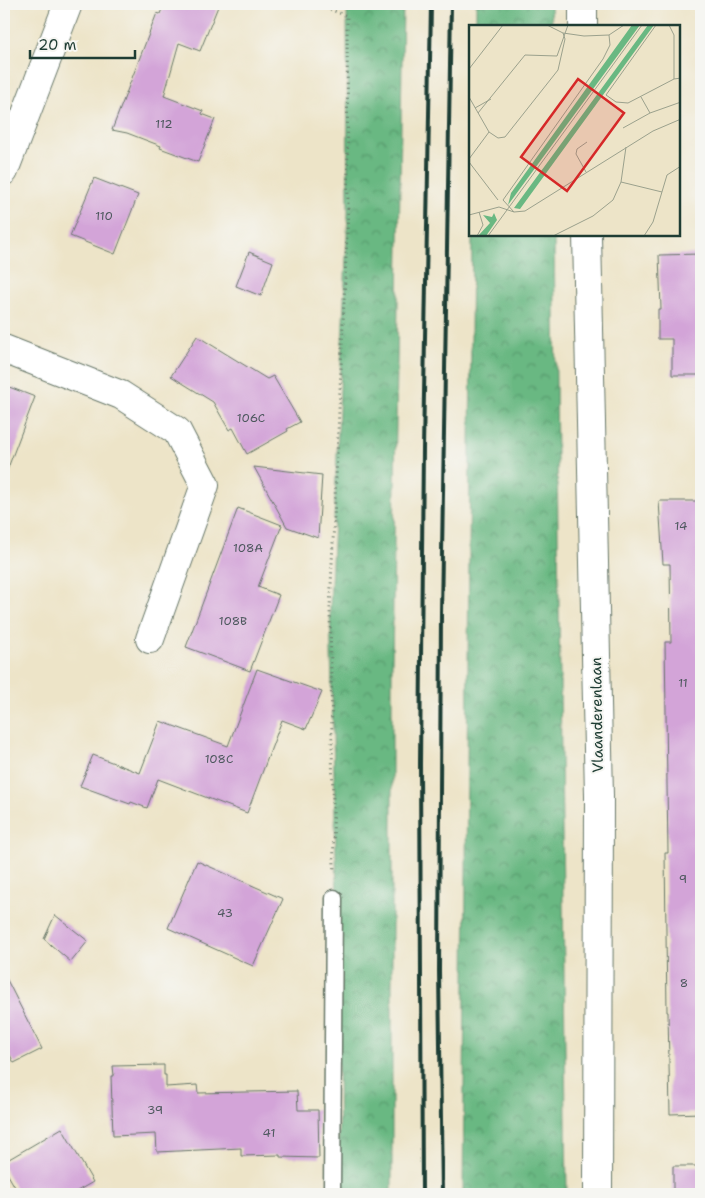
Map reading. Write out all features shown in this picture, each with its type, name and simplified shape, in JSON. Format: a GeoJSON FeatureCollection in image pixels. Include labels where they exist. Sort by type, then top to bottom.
{"type":"FeatureCollection","features":[{"type":"Feature","properties":{"kind":"street"},"geometry":{"type":"LineString","coordinates":[[4,171],[68,4]]}},
{"type":"Feature","properties":{"kind":"street"},"geometry":{"type":"LineString","coordinates":[[583,4],[583,25]]}},
{"type":"Feature","properties":{"kind":"street","name":"Vlaanderenlaan"},"geometry":{"type":"LineString","coordinates":[[587,236],[599,796],[598,1194]]}},
{"type":"Feature","properties":{"kind":"street"},"geometry":{"type":"LineString","coordinates":[[4,348],[121,394],[177,431],[205,485],[150,639]]}},
{"type":"Feature","properties":{"kind":"lane"},"geometry":{"type":"LineString","coordinates":[[332,1194],[334,898]]}},
{"type":"Feature","properties":{"kind":"path"},"geometry":{"type":"LineString","coordinates":[[316,4],[347,16],[348,213],[330,608],[334,898]]}},
{"type":"Feature","properties":{"kind":"green space"},"geometry":{"type":"Polygon","coordinates":[[[347,4],[403,4],[392,664],[392,1194],[339,1194],[337,898],[330,608],[348,213],[347,4]]]}},
{"type":"Feature","properties":{"kind":"green space"},"geometry":{"type":"Polygon","coordinates":[[[476,4],[551,4],[552,25],[476,25],[476,4]]]}},
{"type":"Feature","properties":{"kind":"green space"},"geometry":{"type":"Polygon","coordinates":[[[472,236],[554,236],[567,1194],[463,1194],[472,236]]]}},
{"type":"Feature","properties":{"kind":"building"},"geometry":{"type":"Polygon","coordinates":[[[164,4],[219,4],[200,51],[179,43],[164,96],[203,111],[202,114],[215,119],[198,162],[127,133],[112,130],[157,13],[160,14],[164,4]]]}},
{"type":"Feature","properties":{"kind":"building"},"geometry":{"type":"Polygon","coordinates":[[[94,178],[138,195],[115,254],[70,236],[94,178]]]}},
{"type":"Feature","properties":{"kind":"building"},"geometry":{"type":"Polygon","coordinates":[[[249,252],[273,262],[261,296],[236,286],[249,252]]]}},
{"type":"Feature","properties":{"kind":"building"},"geometry":{"type":"Polygon","coordinates":[[[701,254],[701,375],[672,375],[672,339],[658,339],[658,309],[661,309],[659,255],[701,254]]]}},
{"type":"Feature","properties":{"kind":"building"},"geometry":{"type":"Polygon","coordinates":[[[197,336],[267,379],[273,376],[300,422],[287,429],[288,431],[247,454],[233,428],[229,430],[213,402],[171,376],[197,336]]]}},
{"type":"Feature","properties":{"kind":"building"},"geometry":{"type":"Polygon","coordinates":[[[4,385],[35,397],[6,473],[4,473],[4,385]]]}},
{"type":"Feature","properties":{"kind":"building"},"geometry":{"type":"Polygon","coordinates":[[[254,467],[322,475],[318,538],[287,527],[254,467]]]}},
{"type":"Feature","properties":{"kind":"building"},"geometry":{"type":"Polygon","coordinates":[[[659,501],[701,501],[701,1113],[670,1114],[665,853],[668,853],[665,642],[671,642],[670,564],[663,564],[659,501]]]}},
{"type":"Feature","properties":{"kind":"building"},"geometry":{"type":"Polygon","coordinates":[[[238,508],[282,525],[258,587],[279,595],[250,671],[186,647],[238,508]]]}},
{"type":"Feature","properties":{"kind":"building"},"geometry":{"type":"Polygon","coordinates":[[[257,669],[322,692],[306,729],[282,720],[247,813],[158,779],[147,808],[131,802],[130,804],[80,786],[93,755],[140,773],[160,721],[228,746],[257,669]]]}},
{"type":"Feature","properties":{"kind":"building"},"geometry":{"type":"Polygon","coordinates":[[[197,861],[283,899],[253,966],[168,928],[197,861]]]}},
{"type":"Feature","properties":{"kind":"building"},"geometry":{"type":"Polygon","coordinates":[[[55,915],[88,941],[71,962],[44,939],[55,915]]]}},
{"type":"Feature","properties":{"kind":"building"},"geometry":{"type":"Polygon","coordinates":[[[4,974],[42,1049],[14,1063],[4,1043],[4,974]]]}},
{"type":"Feature","properties":{"kind":"building"},"geometry":{"type":"Polygon","coordinates":[[[164,1065],[166,1087],[197,1085],[198,1093],[297,1091],[298,1110],[318,1110],[319,1158],[280,1157],[280,1155],[241,1156],[241,1148],[157,1152],[156,1134],[113,1136],[111,1076],[114,1076],[113,1066],[164,1065]]]}},
{"type":"Feature","properties":{"kind":"building"},"geometry":{"type":"Polygon","coordinates":[[[62,1128],[93,1182],[72,1194],[19,1194],[4,1168],[4,1162],[62,1128]]]}},
{"type":"Feature","properties":{"kind":"building"},"geometry":{"type":"Polygon","coordinates":[[[673,1166],[701,1166],[701,1194],[673,1194],[673,1166]]]}},
{"type":"Feature","properties":{"kind":"railway"},"geometry":{"type":"LineString","coordinates":[[422,1194],[420,764],[423,449],[431,4]]}},
{"type":"Feature","properties":{"kind":"railway"},"geometry":{"type":"LineString","coordinates":[[442,1194],[439,971],[441,614],[451,4]]}}]}
